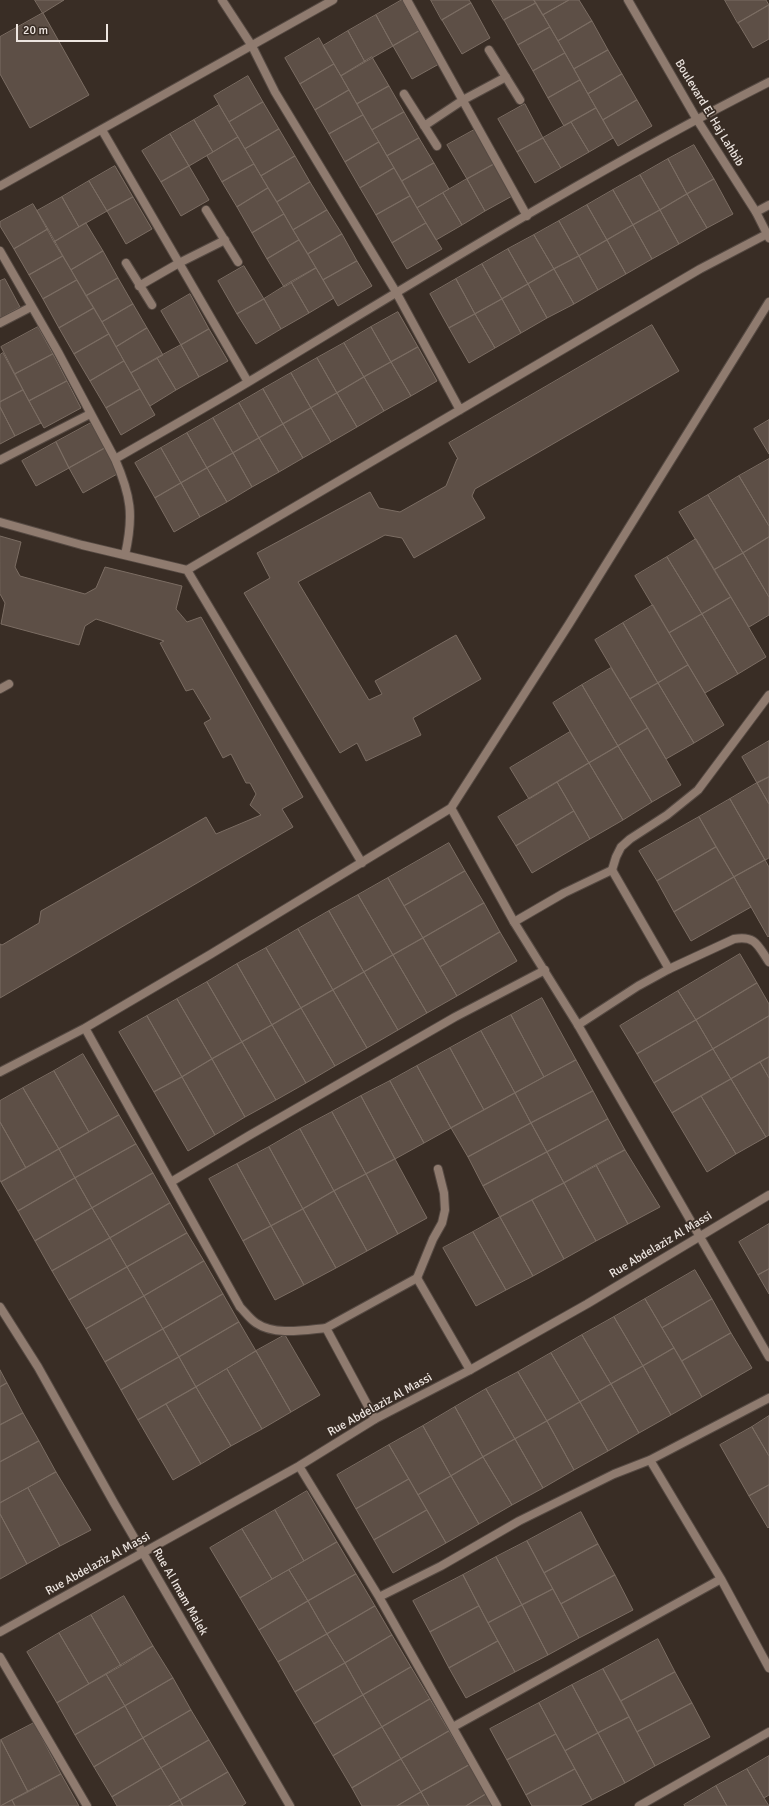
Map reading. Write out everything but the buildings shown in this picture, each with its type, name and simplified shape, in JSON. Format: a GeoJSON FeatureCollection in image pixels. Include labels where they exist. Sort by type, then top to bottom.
{"type":"FeatureCollection","features":[{"type":"Feature","properties":{"kind":"street"},"geometry":{"type":"LineString","coordinates":[[222,0],[252,46],[275,92],[396,292],[460,410]]}},
{"type":"Feature","properties":{"kind":"street"},"geometry":{"type":"LineString","coordinates":[[0,186],[333,0]]}},
{"type":"Feature","properties":{"kind":"street"},"geometry":{"type":"LineString","coordinates":[[407,0],[527,216]]}},
{"type":"Feature","properties":{"kind":"street","name":"Boulevard El Haj Lahbib"},"geometry":{"type":"LineString","coordinates":[[631,1],[696,118],[756,212],[768,236]]}},
{"type":"Feature","properties":{"kind":"street"},"geometry":{"type":"LineString","coordinates":[[489,50],[520,100]]}},
{"type":"Feature","properties":{"kind":"street"},"geometry":{"type":"LineString","coordinates":[[424,126],[463,100],[506,77]]}},
{"type":"Feature","properties":{"kind":"street"},"geometry":{"type":"LineString","coordinates":[[115,458],[248,382],[396,292],[696,118],[769,82]]}},
{"type":"Feature","properties":{"kind":"street"},"geometry":{"type":"LineString","coordinates":[[404,94],[437,146]]}},
{"type":"Feature","properties":{"kind":"street"},"geometry":{"type":"LineString","coordinates":[[102,130],[248,382]]}},
{"type":"Feature","properties":{"kind":"street"},"geometry":{"type":"LineString","coordinates":[[756,212],[769,205]]}},
{"type":"Feature","properties":{"kind":"street"},"geometry":{"type":"LineString","coordinates":[[206,210],[238,262]]}},
{"type":"Feature","properties":{"kind":"street"},"geometry":{"type":"LineString","coordinates":[[0,522],[187,570],[700,269],[768,236]]}},
{"type":"Feature","properties":{"kind":"street"},"geometry":{"type":"LineString","coordinates":[[139,286],[179,263],[225,240]]}},
{"type":"Feature","properties":{"kind":"street"},"geometry":{"type":"LineString","coordinates":[[0,251],[58,352],[115,458],[122,475],[131,509],[129,538],[125,555]]}},
{"type":"Feature","properties":{"kind":"street"},"geometry":{"type":"LineString","coordinates":[[126,263],[152,306]]}},
{"type":"Feature","properties":{"kind":"street"},"geometry":{"type":"LineString","coordinates":[[0,1072],[85,1028],[362,863],[450,808],[577,611],[769,302]]}},
{"type":"Feature","properties":{"kind":"street"},"geometry":{"type":"LineString","coordinates":[[0,323],[31,307]]}},
{"type":"Feature","properties":{"kind":"street"},"geometry":{"type":"LineString","coordinates":[[0,460],[90,414]]}},
{"type":"Feature","properties":{"kind":"street"},"geometry":{"type":"LineString","coordinates":[[187,570],[362,863]]}},
{"type":"Feature","properties":{"kind":"street"},"geometry":{"type":"LineString","coordinates":[[0,689],[9,684]]}},
{"type":"Feature","properties":{"kind":"street"},"geometry":{"type":"LineString","coordinates":[[669,969],[612,870],[616,856],[621,847],[630,839],[667,815],[698,790],[769,695]]}},
{"type":"Feature","properties":{"kind":"street"},"geometry":{"type":"LineString","coordinates":[[450,808],[514,922],[578,1025],[698,1236],[769,1357]]}},
{"type":"Feature","properties":{"kind":"street"},"geometry":{"type":"LineString","coordinates":[[514,922],[564,893],[612,870]]}},
{"type":"Feature","properties":{"kind":"street"},"geometry":{"type":"LineString","coordinates":[[578,1025],[638,986],[669,969],[734,939],[751,939],[768,958]]}},
{"type":"Feature","properties":{"kind":"street"},"geometry":{"type":"LineString","coordinates":[[171,1182],[455,1017],[545,970]]}},
{"type":"Feature","properties":{"kind":"street"},"geometry":{"type":"LineString","coordinates":[[85,1028],[228,1288],[240,1307],[256,1323],[271,1330],[326,1328],[417,1278],[433,1239],[442,1223],[445,1210],[444,1193],[438,1169]]}},
{"type":"Feature","properties":{"kind":"street","name":"Rue Abdelaziz Al Massi"},"geometry":{"type":"LineString","coordinates":[[0,1632],[143,1553],[179,1531],[299,1466],[375,1418],[470,1370],[587,1304],[698,1236],[769,1195]]}},
{"type":"Feature","properties":{"kind":"street"},"geometry":{"type":"LineString","coordinates":[[417,1278],[470,1370]]}},
{"type":"Feature","properties":{"kind":"street","name":"Rue Al Imam Malek"},"geometry":{"type":"LineString","coordinates":[[0,1307],[38,1367],[143,1553],[290,1806]]}},
{"type":"Feature","properties":{"kind":"street"},"geometry":{"type":"LineString","coordinates":[[326,1328],[375,1418]]}},
{"type":"Feature","properties":{"kind":"street"},"geometry":{"type":"LineString","coordinates":[[379,1598],[441,1566],[519,1521],[614,1474],[650,1460],[769,1398]]}},
{"type":"Feature","properties":{"kind":"street"},"geometry":{"type":"LineString","coordinates":[[650,1460],[721,1579],[769,1668]]}},
{"type":"Feature","properties":{"kind":"street"},"geometry":{"type":"LineString","coordinates":[[299,1466],[379,1598],[497,1806]]}},
{"type":"Feature","properties":{"kind":"street"},"geometry":{"type":"LineString","coordinates":[[453,1727],[721,1579]]}},
{"type":"Feature","properties":{"kind":"street"},"geometry":{"type":"LineString","coordinates":[[0,1657],[87,1806]]}},
{"type":"Feature","properties":{"kind":"street"},"geometry":{"type":"LineString","coordinates":[[638,1806],[769,1732]]}}]}
